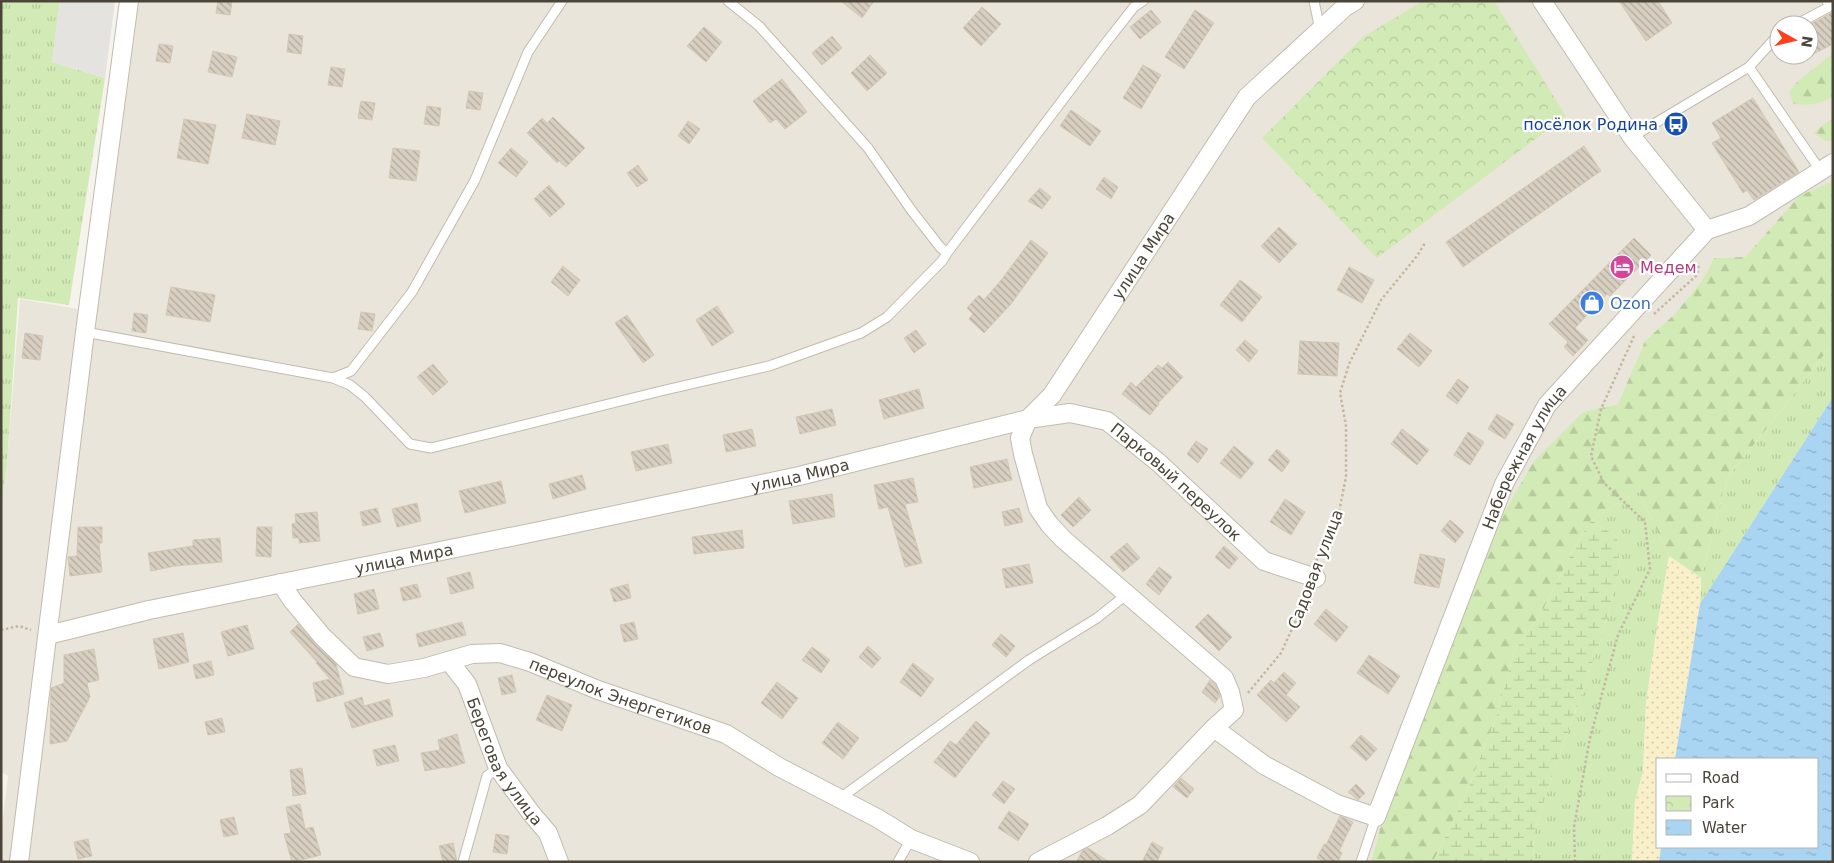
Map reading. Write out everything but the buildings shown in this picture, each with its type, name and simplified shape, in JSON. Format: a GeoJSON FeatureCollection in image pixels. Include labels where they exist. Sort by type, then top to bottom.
{"type":"FeatureCollection","features":[{"type":"Feature","properties":{"kind":"street"},"geometry":{"type":"LineString","coordinates":[[19,862],[85,332],[129,1]]}},
{"type":"Feature","properties":{"kind":"street","name":"улица Мира"},"geometry":{"type":"LineString","coordinates":[[48,635],[149,610],[535,532],[799,476],[1028,419],[1052,396],[1247,97],[1345,7],[1355,1]]}},
{"type":"Feature","properties":{"kind":"street"},"geometry":{"type":"LineString","coordinates":[[1542,1],[1632,137],[1707,230]]}},
{"type":"Feature","properties":{"kind":"street","name":"Набережная улица"},"geometry":{"type":"LineString","coordinates":[[1376,817],[1504,484],[1547,405],[1707,230],[1749,216],[1826,166]]}},
{"type":"Feature","properties":{"kind":"street","name":"Парковый переулок"},"geometry":{"type":"LineString","coordinates":[[1028,419],[1070,413],[1107,421],[1159,464],[1264,562],[1316,578]]}},
{"type":"Feature","properties":{"kind":"street"},"geometry":{"type":"LineString","coordinates":[[1028,419],[1020,438],[1022,454],[1038,508],[1048,524],[1126,595],[1224,678],[1230,692],[1234,710],[1214,728],[1140,805],[1106,826],[1038,862]]}},
{"type":"Feature","properties":{"kind":"street","name":"переулок Энергетиков"},"geometry":{"type":"LineString","coordinates":[[281,584],[322,636],[354,667],[388,674],[472,654],[500,653],[530,662],[598,690],[726,734],[779,767],[877,818],[911,839],[970,862]]}},
{"type":"Feature","properties":{"kind":"street","name":"Береговая улица"},"geometry":{"type":"LineString","coordinates":[[449,661],[467,684],[498,768],[531,814],[548,833],[559,862]]}},
{"type":"Feature","properties":{"kind":"street"},"geometry":{"type":"LineString","coordinates":[[1214,728],[1264,765],[1337,804],[1376,817]]}},
{"type":"Feature","properties":{"kind":"lane"},"geometry":{"type":"LineString","coordinates":[[333,378],[351,371],[412,292],[475,180],[528,52],[562,1]]}},
{"type":"Feature","properties":{"kind":"lane"},"geometry":{"type":"LineString","coordinates":[[728,1],[760,26],[868,148],[912,211],[940,247],[947,253]]}},
{"type":"Feature","properties":{"kind":"lane"},"geometry":{"type":"LineString","coordinates":[[85,332],[333,378],[350,385],[365,397],[410,444],[431,448],[661,390],[769,366],[861,333],[887,317],[942,261],[1108,40],[1134,7],[1142,1]]}},
{"type":"Feature","properties":{"kind":"lane"},"geometry":{"type":"LineString","coordinates":[[1314,1],[1320,30]]}},
{"type":"Feature","properties":{"kind":"lane"},"geometry":{"type":"LineString","coordinates":[[1812,15],[1830,4]]}},
{"type":"Feature","properties":{"kind":"lane"},"geometry":{"type":"LineString","coordinates":[[1632,137],[1749,67],[1769,45]]}},
{"type":"Feature","properties":{"kind":"lane"},"geometry":{"type":"LineString","coordinates":[[1749,67],[1826,166]]}},
{"type":"Feature","properties":{"kind":"lane"},"geometry":{"type":"LineString","coordinates":[[839,799],[1029,660],[1097,618],[1126,595]]}},
{"type":"Feature","properties":{"kind":"lane"},"geometry":{"type":"LineString","coordinates":[[463,862],[487,776],[498,768]]}},
{"type":"Feature","properties":{"kind":"lane","name":"Набережная улица"},"geometry":{"type":"LineString","coordinates":[[1361,862],[1376,817]]}},
{"type":"Feature","properties":{"kind":"lane"},"geometry":{"type":"LineString","coordinates":[[898,862],[911,839]]}},
{"type":"Feature","properties":{"kind":"path","name":"Садовая улица"},"geometry":{"type":"LineString","coordinates":[[1234,710],[1281,653],[1316,578],[1311,574],[1322,545],[1339,512],[1346,477],[1346,426],[1340,393],[1349,364],[1381,300],[1417,256],[1424,244]]}},
{"type":"Feature","properties":{"kind":"path"},"geometry":{"type":"LineString","coordinates":[[1650,318],[1697,274],[1701,257]]}},
{"type":"Feature","properties":{"kind":"path"},"geometry":{"type":"LineString","coordinates":[[1575,862],[1574,827],[1590,738],[1618,635],[1650,568],[1645,522],[1604,484],[1591,456],[1601,409],[1637,330]]}},
{"type":"Feature","properties":{"kind":"path"},"geometry":{"type":"LineString","coordinates":[[1,630],[19,626],[48,635]]}},
{"type":"Feature","properties":{"kind":"shaded area"},"geometry":{"type":"Polygon","coordinates":[[[60,1],[115,1],[105,78],[52,62],[60,1]]]}},
{"type":"Feature","properties":{"kind":"shaded area"},"geometry":{"type":"Polygon","coordinates":[[[136,1],[1833,1],[1833,181],[1799,196],[1745,257],[1714,258],[1703,279],[1676,313],[1645,341],[1618,404],[1583,412],[1387,803],[1371,862],[1,862],[1,834],[8,776],[1,772],[1,507],[7,464],[20,299],[95,312],[136,1]]]}},
{"type":"Feature","properties":{"kind":"green space"},"geometry":{"type":"Polygon","coordinates":[[[1,1],[60,1],[52,62],[105,78],[69,305],[18,298],[7,464],[1,507],[1,1]]]}},
{"type":"Feature","properties":{"kind":"green space"},"geometry":{"type":"Polygon","coordinates":[[[1423,1],[1494,1],[1566,116],[1377,258],[1262,138],[1363,37],[1423,1]]]}},
{"type":"Feature","properties":{"kind":"green space"},"geometry":{"type":"Polygon","coordinates":[[[1833,53],[1833,97],[1814,104],[1794,104],[1789,92],[1797,82],[1833,53]]]}},
{"type":"Feature","properties":{"kind":"green space"},"geometry":{"type":"Polygon","coordinates":[[[1833,119],[1833,141],[1825,141],[1814,133],[1825,123],[1833,119]]]}},
{"type":"Feature","properties":{"kind":"green space"},"geometry":{"type":"Polygon","coordinates":[[[1833,181],[1833,343],[1727,478],[1701,578],[1669,556],[1638,491],[1591,520],[1573,550],[1541,614],[1515,650],[1495,720],[1467,791],[1435,858],[1436,862],[1371,862],[1387,803],[1499,521],[1534,461],[1583,412],[1618,404],[1645,341],[1676,313],[1703,279],[1714,258],[1745,257],[1799,196],[1833,181]]]}},
{"type":"Feature","properties":{"kind":"green space"},"geometry":{"type":"Polygon","coordinates":[[[1833,343],[1833,397],[1700,604],[1701,578],[1727,478],[1833,343]]]}},
{"type":"Feature","properties":{"kind":"green space"},"geometry":{"type":"Polygon","coordinates":[[[1638,491],[1669,556],[1646,704],[1643,772],[1635,801],[1632,862],[1534,862],[1533,834],[1601,639],[1620,569],[1617,537],[1591,520],[1638,491]]]}},
{"type":"Feature","properties":{"kind":"green space"},"geometry":{"type":"Polygon","coordinates":[[[1591,520],[1617,537],[1620,569],[1601,639],[1533,834],[1534,862],[1436,862],[1435,858],[1467,791],[1495,720],[1515,650],[1541,614],[1573,550],[1591,520]]]}},
{"type":"Feature","properties":{"kind":"sand"},"geometry":{"type":"Polygon","coordinates":[[[1669,556],[1701,578],[1700,604],[1675,758],[1656,758],[1656,848],[1661,848],[1659,862],[1632,862],[1635,801],[1643,772],[1646,704],[1669,556]]]}},
{"type":"Feature","properties":{"kind":"water"},"geometry":{"type":"Polygon","coordinates":[[[1833,397],[1833,862],[1659,862],[1661,848],[1819,848],[1819,758],[1675,758],[1700,604],[1833,397]]]}},
{"type":"Feature","properties":{"kind":"place","name":"посёлок Родина"},"geometry":{"type":"Point","coordinates":[1676,124]}},
{"type":"Feature","properties":{"kind":"place","name":"Медем"},"geometry":{"type":"Point","coordinates":[1622,267]}},
{"type":"Feature","properties":{"kind":"place","name":"Ozon"},"geometry":{"type":"Point","coordinates":[1592,303]}}]}
